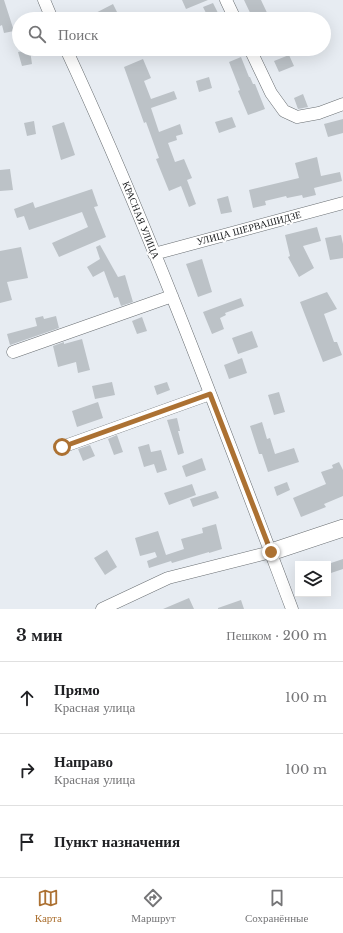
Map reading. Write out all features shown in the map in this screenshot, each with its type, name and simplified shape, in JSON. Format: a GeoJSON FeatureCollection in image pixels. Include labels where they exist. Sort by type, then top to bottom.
{"type":"FeatureCollection","features":[{"type":"Feature","properties":{"kind":"street"},"geometry":{"type":"LineString","coordinates":[[44,0],[49,12]]}},
{"type":"Feature","properties":{"kind":"street"},"geometry":{"type":"LineString","coordinates":[[226,0],[232,12]]}},
{"type":"Feature","properties":{"kind":"street","name":"КРАСНАЯ УЛИЦА"},"geometry":{"type":"LineString","coordinates":[[69,56],[104,130],[172,296],[292,609]]}},
{"type":"Feature","properties":{"kind":"street"},"geometry":{"type":"LineString","coordinates":[[254,56],[272,93],[284,111],[297,117],[318,113],[343,104]]}},
{"type":"Feature","properties":{"kind":"street","name":"УЛИЦА ШЕРВАШИДЗЕ"},"geometry":{"type":"LineString","coordinates":[[154,254],[343,203]]}},
{"type":"Feature","properties":{"kind":"street"},"geometry":{"type":"LineString","coordinates":[[13,352],[172,296]]}},
{"type":"Feature","properties":{"kind":"street"},"geometry":{"type":"LineString","coordinates":[[62,447],[210,394]]}},
{"type":"Feature","properties":{"kind":"street"},"geometry":{"type":"LineString","coordinates":[[102,609],[168,578],[271,552],[343,528]]}},
{"type":"Feature","properties":{"kind":"building"},"geometry":{"type":"Polygon","coordinates":[[[0,0],[4,0],[12,25],[12,31],[4,33],[2,25],[0,26],[0,0]]]}},
{"type":"Feature","properties":{"kind":"building"},"geometry":{"type":"Polygon","coordinates":[[[182,0],[208,0],[186,9],[182,0]]]}},
{"type":"Feature","properties":{"kind":"building"},"geometry":{"type":"Polygon","coordinates":[[[244,0],[261,0],[267,12],[250,12],[244,0]]]}},
{"type":"Feature","properties":{"kind":"building"},"geometry":{"type":"Polygon","coordinates":[[[213,3],[218,12],[206,12],[203,7],[213,3]]]}},
{"type":"Feature","properties":{"kind":"building"},"geometry":{"type":"Polygon","coordinates":[[[113,4],[117,12],[98,12],[113,4]]]}},
{"type":"Feature","properties":{"kind":"building"},"geometry":{"type":"Polygon","coordinates":[[[19,56],[31,56],[32,64],[22,66],[19,56]]]}},
{"type":"Feature","properties":{"kind":"building"},"geometry":{"type":"Polygon","coordinates":[[[289,56],[294,66],[279,72],[274,61],[289,56]]]}},
{"type":"Feature","properties":{"kind":"building"},"geometry":{"type":"Polygon","coordinates":[[[241,57],[249,77],[253,84],[255,84],[265,109],[248,115],[238,91],[240,90],[229,62],[241,57]]]}},
{"type":"Feature","properties":{"kind":"building"},"geometry":{"type":"Polygon","coordinates":[[[143,59],[151,78],[144,81],[151,99],[174,91],[177,99],[151,108],[159,132],[180,124],[183,134],[176,136],[177,140],[168,143],[175,162],[184,159],[192,178],[187,180],[196,204],[189,207],[181,186],[169,191],[156,159],[159,158],[146,122],[144,123],[124,67],[143,59]]]}},
{"type":"Feature","properties":{"kind":"building"},"geometry":{"type":"Polygon","coordinates":[[[209,77],[212,88],[199,92],[196,81],[209,77]]]}},
{"type":"Feature","properties":{"kind":"building"},"geometry":{"type":"Polygon","coordinates":[[[303,94],[308,107],[298,109],[294,98],[303,94]]]}},
{"type":"Feature","properties":{"kind":"building"},"geometry":{"type":"Polygon","coordinates":[[[232,117],[236,127],[219,133],[215,122],[232,117]]]}},
{"type":"Feature","properties":{"kind":"building"},"geometry":{"type":"Polygon","coordinates":[[[343,119],[343,133],[328,137],[324,124],[343,119]]]}},
{"type":"Feature","properties":{"kind":"building"},"geometry":{"type":"Polygon","coordinates":[[[34,121],[36,134],[27,136],[24,123],[34,121]]]}},
{"type":"Feature","properties":{"kind":"building"},"geometry":{"type":"Polygon","coordinates":[[[64,122],[75,155],[61,160],[52,126],[64,122]]]}},
{"type":"Feature","properties":{"kind":"building"},"geometry":{"type":"Polygon","coordinates":[[[317,157],[321,176],[340,172],[342,181],[314,188],[316,195],[303,198],[302,195],[287,198],[286,196],[265,201],[266,205],[253,208],[249,190],[299,178],[295,163],[317,157]]]}},
{"type":"Feature","properties":{"kind":"building"},"geometry":{"type":"Polygon","coordinates":[[[10,169],[13,190],[0,191],[0,170],[10,169]]]}},
{"type":"Feature","properties":{"kind":"building"},"geometry":{"type":"Polygon","coordinates":[[[92,189],[98,206],[94,207],[106,237],[59,257],[52,243],[88,227],[82,212],[29,230],[24,216],[17,218],[14,209],[33,202],[35,208],[92,189]]]}},
{"type":"Feature","properties":{"kind":"building"},"geometry":{"type":"Polygon","coordinates":[[[228,196],[232,212],[221,214],[217,199],[228,196]]]}},
{"type":"Feature","properties":{"kind":"building"},"geometry":{"type":"Polygon","coordinates":[[[317,227],[321,241],[303,246],[314,268],[299,277],[288,257],[290,256],[285,235],[317,227]]]}},
{"type":"Feature","properties":{"kind":"building"},"geometry":{"type":"Polygon","coordinates":[[[341,235],[343,244],[343,258],[330,260],[325,238],[341,235]]]}},
{"type":"Feature","properties":{"kind":"building"},"geometry":{"type":"Polygon","coordinates":[[[100,245],[118,277],[125,275],[133,302],[121,306],[118,297],[114,298],[104,271],[93,277],[87,267],[100,259],[96,247],[100,245]]]}},
{"type":"Feature","properties":{"kind":"building"},"geometry":{"type":"Polygon","coordinates":[[[21,247],[28,278],[7,282],[12,300],[0,303],[0,251],[21,247]]]}},
{"type":"Feature","properties":{"kind":"building"},"geometry":{"type":"Polygon","coordinates":[[[202,259],[212,292],[198,297],[186,264],[202,259]]]}},
{"type":"Feature","properties":{"kind":"building"},"geometry":{"type":"Polygon","coordinates":[[[327,292],[337,309],[324,314],[334,342],[337,342],[342,355],[323,362],[300,302],[327,292]]]}},
{"type":"Feature","properties":{"kind":"building"},"geometry":{"type":"Polygon","coordinates":[[[241,298],[244,306],[225,313],[226,315],[220,318],[224,329],[212,334],[203,312],[241,298]]]}},
{"type":"Feature","properties":{"kind":"building"},"geometry":{"type":"Polygon","coordinates":[[[43,316],[44,319],[56,316],[59,328],[10,345],[7,334],[37,326],[35,318],[43,316]]]}},
{"type":"Feature","properties":{"kind":"building"},"geometry":{"type":"Polygon","coordinates":[[[142,317],[147,331],[137,334],[132,321],[142,317]]]}},
{"type":"Feature","properties":{"kind":"building"},"geometry":{"type":"Polygon","coordinates":[[[252,331],[258,347],[238,354],[232,338],[252,331]]]}},
{"type":"Feature","properties":{"kind":"building"},"geometry":{"type":"Polygon","coordinates":[[[82,339],[90,370],[78,373],[76,362],[58,367],[53,346],[64,342],[64,344],[82,339]]]}},
{"type":"Feature","properties":{"kind":"building"},"geometry":{"type":"Polygon","coordinates":[[[242,358],[247,373],[229,379],[224,365],[242,358]]]}},
{"type":"Feature","properties":{"kind":"building"},"geometry":{"type":"Polygon","coordinates":[[[112,382],[115,395],[95,399],[92,386],[112,382]]]}},
{"type":"Feature","properties":{"kind":"building"},"geometry":{"type":"Polygon","coordinates":[[[167,382],[170,390],[157,395],[154,386],[167,382]]]}},
{"type":"Feature","properties":{"kind":"building"},"geometry":{"type":"Polygon","coordinates":[[[279,392],[285,412],[274,415],[268,395],[279,392]]]}},
{"type":"Feature","properties":{"kind":"building"},"geometry":{"type":"Polygon","coordinates":[[[98,402],[103,418],[77,427],[72,411],[98,402]]]}},
{"type":"Feature","properties":{"kind":"building"},"geometry":{"type":"Polygon","coordinates":[[[177,418],[180,431],[178,431],[184,453],[178,455],[167,420],[177,418]]]}},
{"type":"Feature","properties":{"kind":"building"},"geometry":{"type":"Polygon","coordinates":[[[262,422],[267,439],[270,438],[275,454],[294,448],[299,462],[268,472],[262,454],[259,454],[250,426],[262,422]]]}},
{"type":"Feature","properties":{"kind":"building"},"geometry":{"type":"Polygon","coordinates":[[[117,435],[123,452],[114,455],[108,439],[117,435]]]}},
{"type":"Feature","properties":{"kind":"building"},"geometry":{"type":"Polygon","coordinates":[[[149,444],[151,452],[161,450],[167,470],[157,473],[154,464],[144,467],[138,447],[149,444]]]}},
{"type":"Feature","properties":{"kind":"building"},"geometry":{"type":"Polygon","coordinates":[[[90,445],[95,456],[83,461],[78,449],[90,445]]]}},
{"type":"Feature","properties":{"kind":"building"},"geometry":{"type":"Polygon","coordinates":[[[202,458],[206,470],[186,477],[182,466],[202,458]]]}},
{"type":"Feature","properties":{"kind":"building"},"geometry":{"type":"Polygon","coordinates":[[[339,462],[343,470],[343,496],[324,504],[326,507],[301,517],[293,498],[326,484],[321,472],[333,468],[332,465],[339,462]]]}},
{"type":"Feature","properties":{"kind":"building"},"geometry":{"type":"Polygon","coordinates":[[[287,482],[290,490],[277,496],[274,487],[287,482]]]}},
{"type":"Feature","properties":{"kind":"building"},"geometry":{"type":"Polygon","coordinates":[[[192,484],[196,495],[169,505],[164,493],[192,484]]]}},
{"type":"Feature","properties":{"kind":"building"},"geometry":{"type":"Polygon","coordinates":[[[216,491],[219,498],[193,507],[190,499],[216,491]]]}},
{"type":"Feature","properties":{"kind":"building"},"geometry":{"type":"Polygon","coordinates":[[[216,524],[222,549],[172,563],[171,561],[149,568],[147,561],[157,557],[155,552],[140,556],[135,538],[158,531],[166,555],[184,549],[181,539],[203,533],[202,528],[216,524]]]}},
{"type":"Feature","properties":{"kind":"building"},"geometry":{"type":"Polygon","coordinates":[[[107,550],[117,567],[105,575],[94,558],[107,550]]]}},
{"type":"Feature","properties":{"kind":"building"},"geometry":{"type":"Polygon","coordinates":[[[343,559],[343,569],[331,573],[331,563],[343,559]]]}},
{"type":"Feature","properties":{"kind":"building"},"geometry":{"type":"Polygon","coordinates":[[[189,598],[194,609],[163,609],[189,598]]]}},
{"type":"Feature","properties":{"kind":"building"},"geometry":{"type":"Polygon","coordinates":[[[241,600],[244,609],[218,609],[218,608],[241,600]]]}},
{"type":"Feature","properties":{"kind":"route"},"geometry":{"type":"LineString","coordinates":[[62,447],[210,394],[271,552]]}}]}
